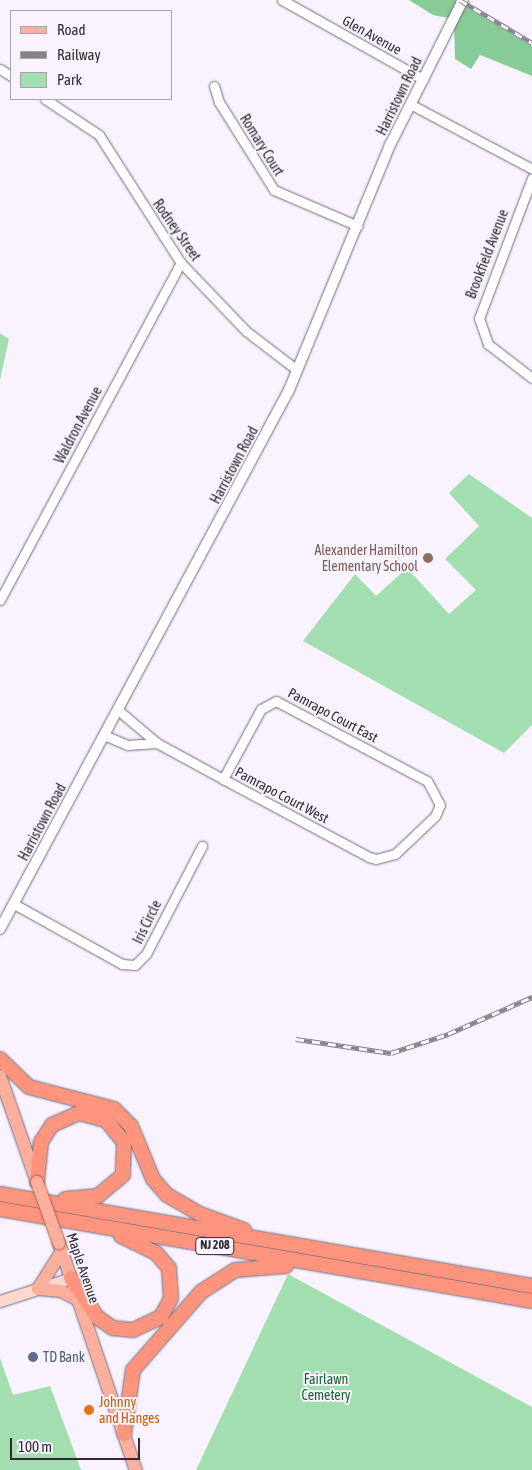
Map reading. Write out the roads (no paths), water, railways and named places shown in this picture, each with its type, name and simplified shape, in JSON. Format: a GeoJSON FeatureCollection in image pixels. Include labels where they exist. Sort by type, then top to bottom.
{"type":"FeatureCollection","features":[{"type":"Feature","properties":{"kind":"highway"},"geometry":{"type":"LineString","coordinates":[[0,1059],[29,1087],[114,1109],[131,1126],[153,1179],[187,1208],[236,1227],[332,1252]]}},
{"type":"Feature","properties":{"kind":"highway"},"geometry":{"type":"LineString","coordinates":[[2,1194],[75,1199],[108,1191],[126,1164],[119,1134],[98,1116],[79,1113],[59,1120],[41,1142],[37,1182]]}},
{"type":"Feature","properties":{"kind":"highway","name":"NJ 208"},"geometry":{"type":"LineString","coordinates":[[2,1194],[532,1286]]}},
{"type":"Feature","properties":{"kind":"highway","name":"NJ 208"},"geometry":{"type":"LineString","coordinates":[[0,1209],[532,1301]]}},
{"type":"Feature","properties":{"kind":"highway"},"geometry":{"type":"LineString","coordinates":[[28,1214],[111,1233],[147,1247],[168,1268],[171,1298],[153,1323],[123,1330],[98,1316],[71,1278]]}},
{"type":"Feature","properties":{"kind":"highway"},"geometry":{"type":"LineString","coordinates":[[124,1434],[133,1370],[201,1292],[223,1275],[249,1266],[278,1265],[402,1279]]}},
{"type":"Feature","properties":{"kind":"main road","name":"Maple Avenue"},"geometry":{"type":"LineString","coordinates":[[0,1076],[3,1090],[79,1300],[136,1470]]}},
{"type":"Feature","properties":{"kind":"main road"},"geometry":{"type":"LineString","coordinates":[[38,1289],[60,1247]]}},
{"type":"Feature","properties":{"kind":"main road"},"geometry":{"type":"LineString","coordinates":[[0,1301],[71,1278]]}},
{"type":"Feature","properties":{"kind":"main road"},"geometry":{"type":"LineString","coordinates":[[38,1289],[61,1291],[79,1300]]}},
{"type":"Feature","properties":{"kind":"street","name":"Glen Avenue"},"geometry":{"type":"LineString","coordinates":[[282,0],[423,78]]}},
{"type":"Feature","properties":{"kind":"street","name":"Harristown Road"},"geometry":{"type":"LineString","coordinates":[[0,929],[297,370],[410,104],[463,0]]}},
{"type":"Feature","properties":{"kind":"street","name":"Romary Court"},"geometry":{"type":"LineString","coordinates":[[214,86],[219,102],[274,190],[358,226]]}},
{"type":"Feature","properties":{"kind":"street","name":"Rodney Street"},"geometry":{"type":"LineString","coordinates":[[47,100],[91,129],[109,147],[180,263],[246,330],[297,370]]}},
{"type":"Feature","properties":{"kind":"street"},"geometry":{"type":"LineString","coordinates":[[410,104],[532,168]]}},
{"type":"Feature","properties":{"kind":"street","name":"Brookfield Avenue"},"geometry":{"type":"LineString","coordinates":[[532,178],[479,318],[488,344],[532,378]]}},
{"type":"Feature","properties":{"kind":"street","name":"Waldron Avenue"},"geometry":{"type":"LineString","coordinates":[[0,600],[180,263]]}},
{"type":"Feature","properties":{"kind":"street","name":"Pamrapo Court East"},"geometry":{"type":"LineString","coordinates":[[223,779],[261,709],[270,702],[284,702],[427,781],[439,800],[436,816]]}},
{"type":"Feature","properties":{"kind":"street","name":"Pamrapo Court West"},"geometry":{"type":"LineString","coordinates":[[118,710],[157,743],[376,859],[395,854],[436,816]]}},
{"type":"Feature","properties":{"kind":"street"},"geometry":{"type":"LineString","coordinates":[[104,735],[128,745],[157,743]]}},
{"type":"Feature","properties":{"kind":"street","name":"Iris Circle"},"geometry":{"type":"LineString","coordinates":[[14,904],[122,964],[135,965],[146,954],[202,846]]}},
{"type":"Feature","properties":{"kind":"railway"},"geometry":{"type":"LineString","coordinates":[[460,0],[532,43]]}},
{"type":"Feature","properties":{"kind":"railway"},"geometry":{"type":"LineString","coordinates":[[296,1039],[391,1053],[448,1034],[532,997]]}},
{"type":"Feature","properties":{"kind":"place","name":"Alexander Hamilton Elementary School"},"geometry":{"type":"Point","coordinates":[428,558]}},
{"type":"Feature","properties":{"kind":"place","name":"TD Bank"},"geometry":{"type":"Point","coordinates":[33,1357]}},
{"type":"Feature","properties":{"kind":"place","name":"Johnny and Hanges"},"geometry":{"type":"Point","coordinates":[89,1410]}},
{"type":"Feature","properties":{"kind":"park label","name":"Fairlawn Cemetery"},"geometry":{"type":"Point","coordinates":[326,1388]}}]}
